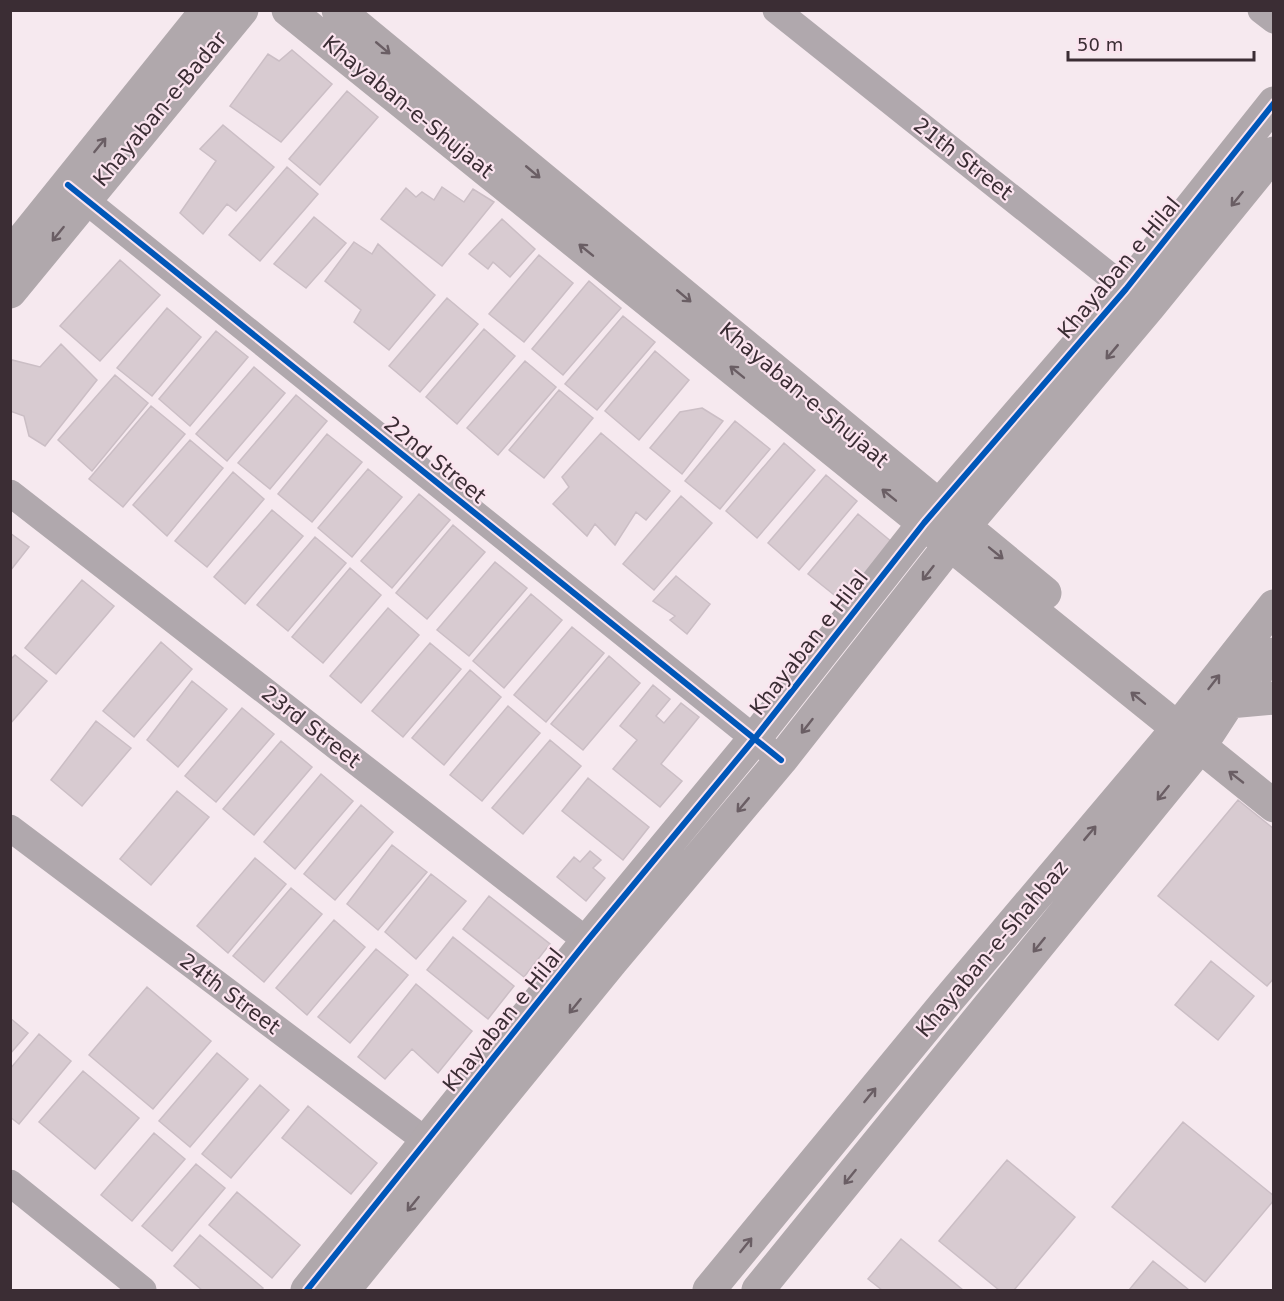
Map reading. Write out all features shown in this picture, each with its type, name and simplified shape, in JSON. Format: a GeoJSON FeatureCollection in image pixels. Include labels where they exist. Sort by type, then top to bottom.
{"type":"FeatureCollection","features":[{"type":"Feature","properties":{"kind":"main road","name":"Khayaban-e-Badar"},"geometry":{"type":"LineString","coordinates":[[10,292],[76,193],[207,10]]}},
{"type":"Feature","properties":{"kind":"main road","name":"Khayaban-e-Badar"},"geometry":{"type":"LineString","coordinates":[[10,255],[76,193],[242,10]]}},
{"type":"Feature","properties":{"kind":"main road","name":"Khayaban-e-Shujaat"},"geometry":{"type":"LineString","coordinates":[[288,10],[931,514]]}},
{"type":"Feature","properties":{"kind":"main road","name":"Khayaban-e-Shujaat"},"geometry":{"type":"LineString","coordinates":[[338,10],[957,536],[1274,777]]}},
{"type":"Feature","properties":{"kind":"main road","name":"Khayaban e Hilal"},"geometry":{"type":"LineString","coordinates":[[599,951],[781,760],[957,536],[1138,298],[1274,103]]}},
{"type":"Feature","properties":{"kind":"main road","name":"Khayaban e Hilal"},"geometry":{"type":"LineString","coordinates":[[307,1290],[438,1150],[599,951],[755,738],[931,514],[1274,153]]}},
{"type":"Feature","properties":{"kind":"main road","name":"Khayaban-e-Shahbaz"},"geometry":{"type":"LineString","coordinates":[[758,1290],[1202,724],[1274,606]]}},
{"type":"Feature","properties":{"kind":"main road","name":"Khayaban-e-Shahbaz"},"geometry":{"type":"LineString","coordinates":[[709,1290],[948,1000],[1202,724],[1274,654]]}},
{"type":"Feature","properties":{"kind":"main road"},"geometry":{"type":"LineString","coordinates":[[1274,698],[1202,724],[1274,806]]}},
{"type":"Feature","properties":{"kind":"main road","name":"Khayaban e Hilal"},"geometry":{"type":"LineString","coordinates":[[344,1290],[438,1150]]}},
{"type":"Feature","properties":{"kind":"street","name":"21th Street"},"geometry":{"type":"LineString","coordinates":[[776,10],[1138,298]]}},
{"type":"Feature","properties":{"kind":"street"},"geometry":{"type":"LineString","coordinates":[[1261,10],[1274,20]]}},
{"type":"Feature","properties":{"kind":"street","name":"22nd Street"},"geometry":{"type":"LineString","coordinates":[[76,193],[781,760]]}},
{"type":"Feature","properties":{"kind":"street","name":"23rd Street"},"geometry":{"type":"LineString","coordinates":[[10,493],[599,951]]}},
{"type":"Feature","properties":{"kind":"street","name":"24th Street"},"geometry":{"type":"LineString","coordinates":[[10,828],[438,1150]]}},
{"type":"Feature","properties":{"kind":"street"},"geometry":{"type":"LineString","coordinates":[[10,1183],[143,1290]]}},
{"type":"Feature","properties":{"kind":"building"},"geometry":{"type":"Polygon","coordinates":[[[292,50],[332,84],[281,142],[230,106],[268,54],[279,61],[292,50]]]}},
{"type":"Feature","properties":{"kind":"building"},"geometry":{"type":"Polygon","coordinates":[[[347,91],[378,117],[320,185],[289,159],[347,91]]]}},
{"type":"Feature","properties":{"kind":"building"},"geometry":{"type":"Polygon","coordinates":[[[223,125],[274,167],[236,211],[227,204],[203,234],[180,213],[216,161],[200,149],[223,125]]]}},
{"type":"Feature","properties":{"kind":"building"},"geometry":{"type":"Polygon","coordinates":[[[287,167],[318,194],[260,261],[229,235],[287,167]]]}},
{"type":"Feature","properties":{"kind":"building"},"geometry":{"type":"Polygon","coordinates":[[[442,187],[464,202],[473,189],[494,202],[442,266],[381,219],[406,188],[416,197],[422,192],[434,200],[442,187]]]}},
{"type":"Feature","properties":{"kind":"building"},"geometry":{"type":"Polygon","coordinates":[[[314,217],[346,243],[306,288],[274,264],[314,217]]]}},
{"type":"Feature","properties":{"kind":"building"},"geometry":{"type":"Polygon","coordinates":[[[502,219],[535,249],[510,277],[493,262],[488,269],[469,254],[502,219]]]}},
{"type":"Feature","properties":{"kind":"building"},"geometry":{"type":"Polygon","coordinates":[[[354,242],[372,254],[378,244],[435,295],[389,350],[354,322],[361,310],[325,281],[354,242]]]}},
{"type":"Feature","properties":{"kind":"building"},"geometry":{"type":"Polygon","coordinates":[[[539,255],[573,283],[524,342],[489,314],[539,255]]]}},
{"type":"Feature","properties":{"kind":"building"},"geometry":{"type":"Polygon","coordinates":[[[120,260],[160,295],[100,361],[60,326],[120,260]]]}},
{"type":"Feature","properties":{"kind":"building"},"geometry":{"type":"Polygon","coordinates":[[[589,281],[621,308],[563,375],[532,349],[589,281]]]}},
{"type":"Feature","properties":{"kind":"building"},"geometry":{"type":"Polygon","coordinates":[[[447,298],[478,324],[420,392],[389,366],[447,298]]]}},
{"type":"Feature","properties":{"kind":"building"},"geometry":{"type":"Polygon","coordinates":[[[167,308],[201,337],[152,396],[117,368],[167,308]]]}},
{"type":"Feature","properties":{"kind":"building"},"geometry":{"type":"Polygon","coordinates":[[[623,316],[655,342],[597,410],[565,384],[623,316]]]}},
{"type":"Feature","properties":{"kind":"building"},"geometry":{"type":"Polygon","coordinates":[[[484,329],[515,356],[457,424],[426,397],[484,329]]]}},
{"type":"Feature","properties":{"kind":"building"},"geometry":{"type":"Polygon","coordinates":[[[216,331],[248,357],[190,426],[159,399],[216,331]]]}},
{"type":"Feature","properties":{"kind":"building"},"geometry":{"type":"Polygon","coordinates":[[[61,344],[97,380],[45,446],[29,436],[24,416],[10,411],[10,365],[12,360],[40,367],[61,344]]]}},
{"type":"Feature","properties":{"kind":"building"},"geometry":{"type":"Polygon","coordinates":[[[655,351],[689,380],[639,440],[605,411],[655,351]]]}},
{"type":"Feature","properties":{"kind":"building"},"geometry":{"type":"Polygon","coordinates":[[[525,361],[556,387],[498,455],[467,428],[525,361]]]}},
{"type":"Feature","properties":{"kind":"building"},"geometry":{"type":"Polygon","coordinates":[[[254,367],[285,393],[227,461],[196,434],[254,367]]]}},
{"type":"Feature","properties":{"kind":"building"},"geometry":{"type":"Polygon","coordinates":[[[115,375],[148,403],[92,471],[58,440],[115,375]]]}},
{"type":"Feature","properties":{"kind":"building"},"geometry":{"type":"Polygon","coordinates":[[[559,390],[593,418],[544,478],[509,450],[559,390]]]}},
{"type":"Feature","properties":{"kind":"building"},"geometry":{"type":"Polygon","coordinates":[[[296,395],[327,421],[270,489],[238,463],[296,395]]]}},
{"type":"Feature","properties":{"kind":"building"},"geometry":{"type":"Polygon","coordinates":[[[151,406],[185,434],[123,507],[89,479],[151,406]]]}},
{"type":"Feature","properties":{"kind":"building"},"geometry":{"type":"Polygon","coordinates":[[[702,408],[723,421],[682,474],[650,448],[680,412],[702,408]]]}},
{"type":"Feature","properties":{"kind":"building"},"geometry":{"type":"Polygon","coordinates":[[[735,421],[770,449],[720,509],[685,481],[735,421]]]}},
{"type":"Feature","properties":{"kind":"building"},"geometry":{"type":"Polygon","coordinates":[[[601,433],[670,491],[646,520],[636,512],[615,545],[595,524],[587,536],[553,504],[569,487],[562,477],[601,433]]]}},
{"type":"Feature","properties":{"kind":"building"},"geometry":{"type":"Polygon","coordinates":[[[327,434],[362,462],[312,522],[278,494],[327,434]]]}},
{"type":"Feature","properties":{"kind":"building"},"geometry":{"type":"Polygon","coordinates":[[[190,440],[223,468],[167,536],[133,505],[190,440]]]}},
{"type":"Feature","properties":{"kind":"building"},"geometry":{"type":"Polygon","coordinates":[[[784,443],[815,470],[757,538],[726,511],[784,443]]]}},
{"type":"Feature","properties":{"kind":"building"},"geometry":{"type":"Polygon","coordinates":[[[368,469],[402,497],[352,557],[318,528],[368,469]]]}},
{"type":"Feature","properties":{"kind":"building"},"geometry":{"type":"Polygon","coordinates":[[[233,472],[264,499],[207,567],[175,541],[233,472]]]}},
{"type":"Feature","properties":{"kind":"building"},"geometry":{"type":"Polygon","coordinates":[[[826,475],[857,501],[799,570],[768,543],[826,475]]]}},
{"type":"Feature","properties":{"kind":"building"},"geometry":{"type":"Polygon","coordinates":[[[419,494],[450,520],[392,588],[361,561],[419,494]]]}},
{"type":"Feature","properties":{"kind":"building"},"geometry":{"type":"Polygon","coordinates":[[[681,496],[712,523],[654,590],[623,564],[681,496]]]}},
{"type":"Feature","properties":{"kind":"building"},"geometry":{"type":"Polygon","coordinates":[[[272,510],[303,536],[245,604],[214,577],[272,510]]]}},
{"type":"Feature","properties":{"kind":"building"},"geometry":{"type":"Polygon","coordinates":[[[858,514],[892,542],[843,602],[808,574],[858,514]]]}},
{"type":"Feature","properties":{"kind":"building"},"geometry":{"type":"Polygon","coordinates":[[[453,525],[485,552],[427,619],[396,593],[453,525]]]}},
{"type":"Feature","properties":{"kind":"building"},"geometry":{"type":"Polygon","coordinates":[[[10,533],[29,547],[10,571],[10,533]]]}},
{"type":"Feature","properties":{"kind":"building"},"geometry":{"type":"Polygon","coordinates":[[[315,537],[346,563],[288,631],[257,605],[315,537]]]}},
{"type":"Feature","properties":{"kind":"building"},"geometry":{"type":"Polygon","coordinates":[[[495,562],[527,588],[469,656],[437,630],[495,562]]]}},
{"type":"Feature","properties":{"kind":"building"},"geometry":{"type":"Polygon","coordinates":[[[350,568],[381,595],[323,663],[292,637],[350,568]]]}},
{"type":"Feature","properties":{"kind":"building"},"geometry":{"type":"Polygon","coordinates":[[[676,576],[710,604],[687,634],[670,620],[675,616],[653,601],[676,576]]]}},
{"type":"Feature","properties":{"kind":"building"},"geometry":{"type":"Polygon","coordinates":[[[82,580],[114,606],[56,674],[25,648],[82,580]]]}},
{"type":"Feature","properties":{"kind":"building"},"geometry":{"type":"Polygon","coordinates":[[[531,594],[562,620],[504,688],[473,661],[531,594]]]}},
{"type":"Feature","properties":{"kind":"building"},"geometry":{"type":"Polygon","coordinates":[[[388,608],[419,635],[361,703],[330,676],[388,608]]]}},
{"type":"Feature","properties":{"kind":"building"},"geometry":{"type":"Polygon","coordinates":[[[572,627],[604,653],[546,722],[514,695],[572,627]]]}},
{"type":"Feature","properties":{"kind":"building"},"geometry":{"type":"Polygon","coordinates":[[[161,642],[192,669],[134,737],[103,711],[161,642]]]}},
{"type":"Feature","properties":{"kind":"building"},"geometry":{"type":"Polygon","coordinates":[[[430,643],[461,669],[403,737],[372,711],[430,643]]]}},
{"type":"Feature","properties":{"kind":"building"},"geometry":{"type":"Polygon","coordinates":[[[15,655],[47,681],[10,724],[10,660],[15,655]]]}},
{"type":"Feature","properties":{"kind":"building"},"geometry":{"type":"Polygon","coordinates":[[[609,656],[640,683],[583,750],[551,724],[609,656]]]}},
{"type":"Feature","properties":{"kind":"building"},"geometry":{"type":"Polygon","coordinates":[[[470,670],[501,697],[444,765],[412,738],[470,670]]]}},
{"type":"Feature","properties":{"kind":"building"},"geometry":{"type":"Polygon","coordinates":[[[192,681],[227,709],[178,767],[147,740],[192,681]]]}},
{"type":"Feature","properties":{"kind":"building"},"geometry":{"type":"Polygon","coordinates":[[[653,685],[670,699],[656,716],[664,723],[681,703],[699,717],[661,764],[682,781],[660,807],[613,769],[637,740],[620,726],[653,685]]]}},
{"type":"Feature","properties":{"kind":"building"},"geometry":{"type":"Polygon","coordinates":[[[508,706],[540,733],[482,801],[450,775],[508,706]]]}},
{"type":"Feature","properties":{"kind":"building"},"geometry":{"type":"Polygon","coordinates":[[[242,708],[274,734],[216,802],[185,776],[242,708]]]}},
{"type":"Feature","properties":{"kind":"building"},"geometry":{"type":"Polygon","coordinates":[[[96,721],[131,748],[82,806],[51,780],[96,721]]]}},
{"type":"Feature","properties":{"kind":"building"},"geometry":{"type":"Polygon","coordinates":[[[550,740],[581,766],[523,834],[492,808],[550,740]]]}},
{"type":"Feature","properties":{"kind":"building"},"geometry":{"type":"Polygon","coordinates":[[[281,741],[312,767],[254,835],[223,809],[281,741]]]}},
{"type":"Feature","properties":{"kind":"building"},"geometry":{"type":"Polygon","coordinates":[[[321,774],[353,801],[295,869],[264,842],[321,774]]]}},
{"type":"Feature","properties":{"kind":"building"},"geometry":{"type":"Polygon","coordinates":[[[588,778],[649,827],[623,860],[562,811],[588,778]]]}},
{"type":"Feature","properties":{"kind":"building"},"geometry":{"type":"Polygon","coordinates":[[[177,791],[209,817],[151,885],[120,859],[177,791]]]}},
{"type":"Feature","properties":{"kind":"building"},"geometry":{"type":"Polygon","coordinates":[[[1238,800],[1274,829],[1274,978],[1267,986],[1158,896],[1238,800]]]}},
{"type":"Feature","properties":{"kind":"building"},"geometry":{"type":"Polygon","coordinates":[[[361,805],[393,832],[335,900],[304,874],[361,805]]]}},
{"type":"Feature","properties":{"kind":"building"},"geometry":{"type":"Polygon","coordinates":[[[392,845],[427,872],[378,930],[347,904],[392,845]]]}},
{"type":"Feature","properties":{"kind":"building"},"geometry":{"type":"Polygon","coordinates":[[[590,851],[601,860],[593,868],[605,878],[586,901],[557,877],[574,857],[580,862],[590,851]]]}},
{"type":"Feature","properties":{"kind":"building"},"geometry":{"type":"Polygon","coordinates":[[[255,858],[286,884],[228,953],[197,926],[255,858]]]}},
{"type":"Feature","properties":{"kind":"building"},"geometry":{"type":"Polygon","coordinates":[[[431,874],[466,901],[416,959],[385,932],[431,874]]]}},
{"type":"Feature","properties":{"kind":"building"},"geometry":{"type":"Polygon","coordinates":[[[291,888],[322,914],[264,982],[233,956],[291,888]]]}},
{"type":"Feature","properties":{"kind":"building"},"geometry":{"type":"Polygon","coordinates":[[[489,896],[550,944],[524,977],[463,929],[489,896]]]}},
{"type":"Feature","properties":{"kind":"building"},"geometry":{"type":"Polygon","coordinates":[[[334,920],[365,947],[307,1015],[276,988],[334,920]]]}},
{"type":"Feature","properties":{"kind":"building"},"geometry":{"type":"Polygon","coordinates":[[[453,937],[514,986],[488,1019],[427,970],[453,937]]]}},
{"type":"Feature","properties":{"kind":"building"},"geometry":{"type":"Polygon","coordinates":[[[376,949],[408,975],[350,1043],[318,1017],[376,949]]]}},
{"type":"Feature","properties":{"kind":"building"},"geometry":{"type":"Polygon","coordinates":[[[1211,961],[1254,996],[1218,1040],[1175,1005],[1211,961]]]}},
{"type":"Feature","properties":{"kind":"building"},"geometry":{"type":"Polygon","coordinates":[[[416,984],[472,1031],[438,1073],[412,1049],[385,1079],[358,1057],[416,984]]]}},
{"type":"Feature","properties":{"kind":"building"},"geometry":{"type":"Polygon","coordinates":[[[147,987],[211,1041],[153,1109],[89,1055],[147,987]]]}},
{"type":"Feature","properties":{"kind":"building"},"geometry":{"type":"Polygon","coordinates":[[[10,1018],[28,1033],[10,1054],[10,1018]]]}},
{"type":"Feature","properties":{"kind":"building"},"geometry":{"type":"Polygon","coordinates":[[[39,1034],[71,1061],[19,1124],[10,1117],[10,1069],[39,1034]]]}},
{"type":"Feature","properties":{"kind":"building"},"geometry":{"type":"Polygon","coordinates":[[[217,1053],[248,1079],[190,1147],[159,1121],[217,1053]]]}},
{"type":"Feature","properties":{"kind":"building"},"geometry":{"type":"Polygon","coordinates":[[[83,1071],[139,1118],[95,1169],[39,1122],[83,1071]]]}},
{"type":"Feature","properties":{"kind":"building"},"geometry":{"type":"Polygon","coordinates":[[[260,1085],[289,1110],[231,1178],[202,1154],[260,1085]]]}},
{"type":"Feature","properties":{"kind":"building"},"geometry":{"type":"Polygon","coordinates":[[[308,1106],[377,1163],[351,1194],[282,1138],[308,1106]]]}},
{"type":"Feature","properties":{"kind":"building"},"geometry":{"type":"Polygon","coordinates":[[[1183,1122],[1274,1196],[1274,1200],[1205,1282],[1112,1207],[1183,1122]]]}},
{"type":"Feature","properties":{"kind":"building"},"geometry":{"type":"Polygon","coordinates":[[[154,1133],[185,1159],[132,1221],[101,1195],[154,1133]]]}},
{"type":"Feature","properties":{"kind":"building"},"geometry":{"type":"Polygon","coordinates":[[[1007,1160],[1075,1217],[1014,1290],[999,1290],[939,1241],[1007,1160]]]}},
{"type":"Feature","properties":{"kind":"building"},"geometry":{"type":"Polygon","coordinates":[[[196,1164],[225,1188],[172,1251],[142,1226],[196,1164]]]}},
{"type":"Feature","properties":{"kind":"building"},"geometry":{"type":"Polygon","coordinates":[[[237,1192],[300,1245],[272,1278],[209,1225],[237,1192]]]}},
{"type":"Feature","properties":{"kind":"building"},"geometry":{"type":"Polygon","coordinates":[[[200,1235],[263,1288],[261,1290],[202,1290],[174,1266],[200,1235]]]}},
{"type":"Feature","properties":{"kind":"building"},"geometry":{"type":"Polygon","coordinates":[[[901,1239],[963,1290],[882,1290],[868,1279],[901,1239]]]}},
{"type":"Feature","properties":{"kind":"building"},"geometry":{"type":"Polygon","coordinates":[[[1153,1261],[1189,1290],[1129,1290],[1153,1261]]]}},
{"type":"Feature","properties":{"kind":"cycle path"},"geometry":{"type":"LineString","coordinates":[[307,1290],[587,941],[755,738],[924,523],[1126,289],[1274,103]]}},
{"type":"Feature","properties":{"kind":"cycle path"},"geometry":{"type":"LineString","coordinates":[[68,185],[781,760]]}}]}
